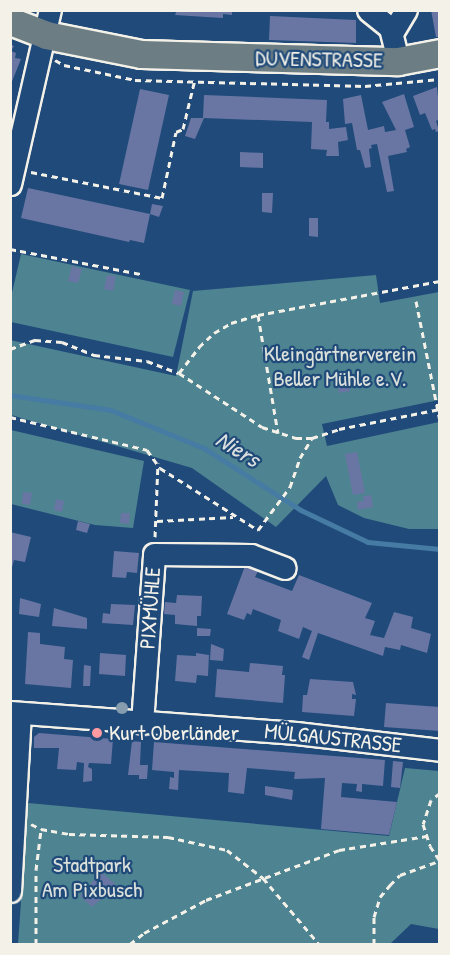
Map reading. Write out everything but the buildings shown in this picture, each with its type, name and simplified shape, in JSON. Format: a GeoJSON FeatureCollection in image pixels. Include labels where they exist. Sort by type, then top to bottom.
{"type":"FeatureCollection","features":[{"type":"Feature","properties":{"kind":"main road","name":"DUVENSTRASSE"},"geometry":{"type":"LineString","coordinates":[[10,21],[48,23],[141,54],[398,61],[440,52]]}},
{"type":"Feature","properties":{"kind":"street"},"geometry":{"type":"LineString","coordinates":[[368,10],[390,28],[398,61]]}},
{"type":"Feature","properties":{"kind":"street"},"geometry":{"type":"LineString","coordinates":[[392,33],[406,10]]}},
{"type":"Feature","properties":{"kind":"street"},"geometry":{"type":"LineString","coordinates":[[12,176],[48,23]]}},
{"type":"Feature","properties":{"kind":"street","name":"PIXMÜHLE"},"geometry":{"type":"LineString","coordinates":[[142,723],[154,554],[251,555],[285,567]]}},
{"type":"Feature","properties":{"kind":"street"},"geometry":{"type":"LineString","coordinates":[[10,891],[15,712]]}},
{"type":"Feature","properties":{"kind":"street","name":"MÜLGAUSTRASSE"},"geometry":{"type":"LineString","coordinates":[[15,712],[142,723],[296,732],[440,750]]}},
{"type":"Feature","properties":{"kind":"path"},"geometry":{"type":"LineString","coordinates":[[12,176],[162,198],[176,132],[183,129],[195,80],[197,56]]}},
{"type":"Feature","properties":{"kind":"path"},"geometry":{"type":"LineString","coordinates":[[10,249],[141,274]]}},
{"type":"Feature","properties":{"kind":"path"},"geometry":{"type":"LineString","coordinates":[[179,373],[199,347],[214,333],[231,324],[258,315],[440,281]]}},
{"type":"Feature","properties":{"kind":"path"},"geometry":{"type":"LineString","coordinates":[[416,301],[440,421]]}},
{"type":"Feature","properties":{"kind":"path"},"geometry":{"type":"LineString","coordinates":[[258,315],[278,433]]}},
{"type":"Feature","properties":{"kind":"path"},"geometry":{"type":"LineString","coordinates":[[10,349],[35,340],[62,342],[94,355],[147,361],[179,373],[249,419],[278,433],[296,438],[312,438],[339,429],[438,409]]}},
{"type":"Feature","properties":{"kind":"path"},"geometry":{"type":"LineString","coordinates":[[10,417],[147,450],[158,461],[160,468],[234,517],[258,530],[290,487],[300,458],[312,438]]}},
{"type":"Feature","properties":{"kind":"path"},"geometry":{"type":"LineString","coordinates":[[158,461],[157,522],[234,517]]}},
{"type":"Feature","properties":{"kind":"path"},"geometry":{"type":"LineString","coordinates":[[375,945],[374,917],[380,897],[400,875],[439,861],[423,824],[431,800],[440,793]]}},
{"type":"Feature","properties":{"kind":"path"},"geometry":{"type":"LineString","coordinates":[[29,823],[41,830],[69,834],[168,837],[227,850],[263,878],[319,945]]}},
{"type":"Feature","properties":{"kind":"path"},"geometry":{"type":"LineString","coordinates":[[36,945],[36,870],[41,830]]}},
{"type":"Feature","properties":{"kind":"path"},"geometry":{"type":"LineString","coordinates":[[130,945],[144,933],[206,900],[339,850],[427,837]]}},
{"type":"Feature","properties":{"kind":"green space"},"geometry":{"type":"Polygon","coordinates":[[[21,254],[190,290],[173,357],[11,322],[11,297],[21,254]]]}},
{"type":"Feature","properties":{"kind":"green space","name":"Kleingärtnerverein Beller Mühle e.V."},"geometry":{"type":"Polygon","coordinates":[[[376,275],[380,303],[439,292],[439,400],[322,424],[327,446],[439,422],[439,529],[409,529],[364,518],[338,505],[326,476],[276,527],[192,468],[11,415],[10,340],[176,376],[193,291],[376,275]]]}},
{"type":"Feature","properties":{"kind":"green space"},"geometry":{"type":"Polygon","coordinates":[[[11,430],[144,461],[133,528],[95,525],[11,504],[11,430]]]}},
{"type":"Feature","properties":{"kind":"green space","name":"Stadtpark Am Pixbusch"},"geometry":{"type":"Polygon","coordinates":[[[405,768],[439,771],[439,929],[411,924],[390,944],[18,944],[28,803],[389,836],[405,768]]]}},
{"type":"Feature","properties":{"kind":"waterway","name":"Niers"},"geometry":{"type":"LineString","coordinates":[[10,395],[111,410],[204,448],[301,510],[368,542],[440,549]]}},
{"type":"Feature","properties":{"kind":"place","name":"Kurt Oberländer"},"geometry":{"type":"Point","coordinates":[97,733]}}]}
